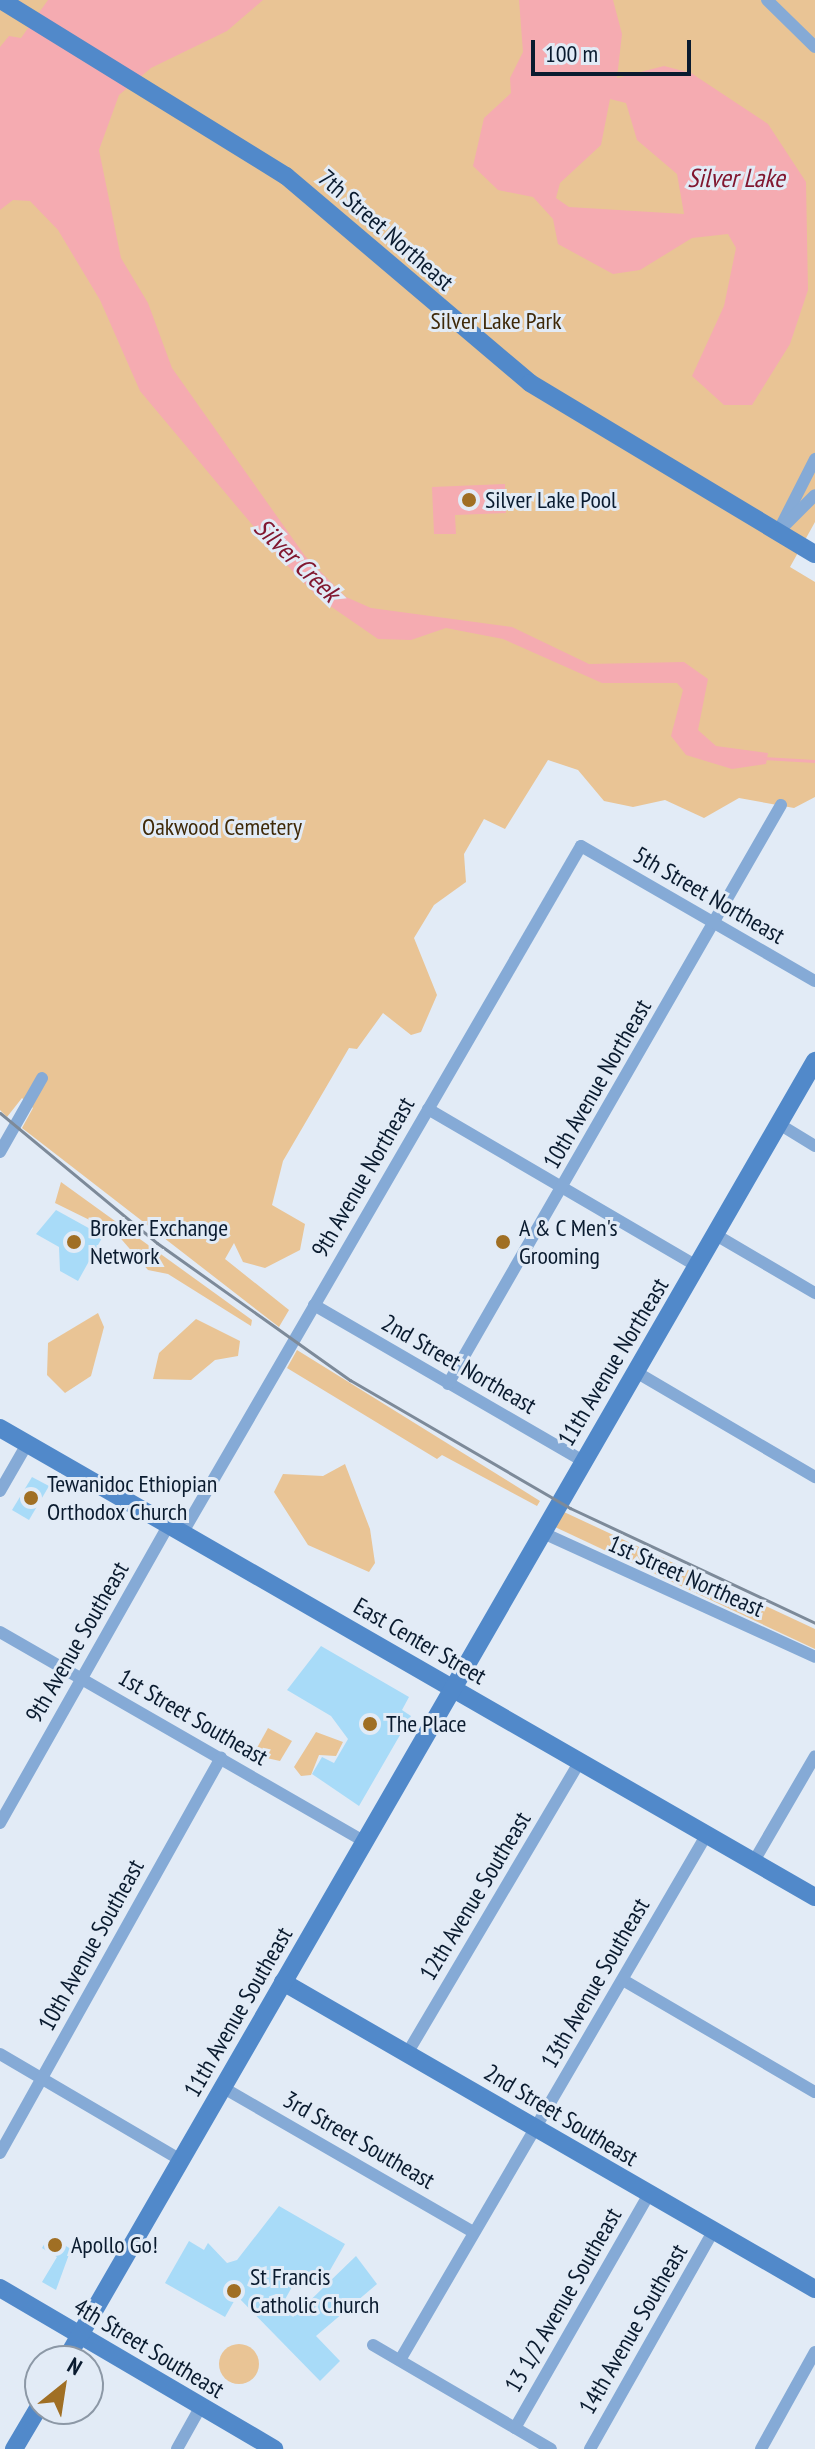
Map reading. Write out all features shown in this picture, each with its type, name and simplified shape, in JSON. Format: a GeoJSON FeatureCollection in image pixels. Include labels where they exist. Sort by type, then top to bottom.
{"type":"FeatureCollection","features":[{"type":"Feature","properties":{"kind":"main road","name":"7th Street Northeast"},"geometry":{"type":"LineString","coordinates":[[1,0],[147,86],[299,185],[530,383],[815,554]]}},
{"type":"Feature","properties":{"kind":"main road","name":"11th Avenue Northeast"},"geometry":{"type":"LineString","coordinates":[[451,1688],[815,1061]]}},
{"type":"Feature","properties":{"kind":"main road","name":"East Center Street"},"geometry":{"type":"LineString","coordinates":[[0,1428],[815,1897]]}},
{"type":"Feature","properties":{"kind":"main road","name":"11th Avenue Southeast"},"geometry":{"type":"LineString","coordinates":[[75,2345],[451,1688]]}},
{"type":"Feature","properties":{"kind":"main road","name":"2nd Street Southeast"},"geometry":{"type":"LineString","coordinates":[[283,1982],[815,2289]]}},
{"type":"Feature","properties":{"kind":"main road","name":"4th Street Southeast"},"geometry":{"type":"LineString","coordinates":[[0,2288],[274,2449]]}},
{"type":"Feature","properties":{"kind":"main road"},"geometry":{"type":"LineString","coordinates":[[14,2449],[28,2425]]}},
{"type":"Feature","properties":{"kind":"street"},"geometry":{"type":"LineString","coordinates":[[767,0],[815,47]]}},
{"type":"Feature","properties":{"kind":"street"},"geometry":{"type":"LineString","coordinates":[[778,532],[815,459]]}},
{"type":"Feature","properties":{"kind":"street"},"geometry":{"type":"LineString","coordinates":[[778,532],[815,495]]}},
{"type":"Feature","properties":{"kind":"street","name":"10th Avenue Northeast"},"geometry":{"type":"LineString","coordinates":[[448,1384],[781,805]]}},
{"type":"Feature","properties":{"kind":"street","name":"5th Street Northeast"},"geometry":{"type":"LineString","coordinates":[[581,846],[815,981]]}},
{"type":"Feature","properties":{"kind":"street","name":"9th Avenue Northeast"},"geometry":{"type":"LineString","coordinates":[[176,1528],[314,1305],[581,846]]}},
{"type":"Feature","properties":{"kind":"street"},"geometry":{"type":"LineString","coordinates":[[0,1152],[42,1078]]}},
{"type":"Feature","properties":{"kind":"street"},"geometry":{"type":"LineString","coordinates":[[428,1109],[697,1266]]}},
{"type":"Feature","properties":{"kind":"street"},"geometry":{"type":"LineString","coordinates":[[779,1124],[815,1146]]}},
{"type":"Feature","properties":{"kind":"street"},"geometry":{"type":"LineString","coordinates":[[716,1235],[815,1293]]}},
{"type":"Feature","properties":{"kind":"street","name":"2nd Street Northeast"},"geometry":{"type":"LineString","coordinates":[[314,1305],[583,1461]]}},
{"type":"Feature","properties":{"kind":"street"},"geometry":{"type":"LineString","coordinates":[[636,1372],[815,1477]]}},
{"type":"Feature","properties":{"kind":"street"},"geometry":{"type":"LineString","coordinates":[[0,1491],[27,1444]]}},
{"type":"Feature","properties":{"kind":"street","name":"9th Avenue Southeast"},"geometry":{"type":"LineString","coordinates":[[0,1823],[81,1678],[176,1528]]}},
{"type":"Feature","properties":{"kind":"street","name":"1st Street Northeast"},"geometry":{"type":"LineString","coordinates":[[541,1532],[815,1657]]}},
{"type":"Feature","properties":{"kind":"street","name":"1st Street Southeast"},"geometry":{"type":"LineString","coordinates":[[0,1632],[364,1841]]}},
{"type":"Feature","properties":{"kind":"street"},"geometry":{"type":"LineString","coordinates":[[754,1861],[815,1756]]}},
{"type":"Feature","properties":{"kind":"street","name":"10th Avenue Southeast"},"geometry":{"type":"LineString","coordinates":[[0,2153],[221,1758]]}},
{"type":"Feature","properties":{"kind":"street","name":"12th Avenue Southeast"},"geometry":{"type":"LineString","coordinates":[[408,2052],[580,1761]]}},
{"type":"Feature","properties":{"kind":"street","name":"13th Avenue Southeast"},"geometry":{"type":"LineString","coordinates":[[400,2360],[707,1834]]}},
{"type":"Feature","properties":{"kind":"street"},"geometry":{"type":"LineString","coordinates":[[623,1980],[815,2092]]}},
{"type":"Feature","properties":{"kind":"street"},"geometry":{"type":"LineString","coordinates":[[0,2054],[181,2160]]}},
{"type":"Feature","properties":{"kind":"street","name":"3rd Street Southeast"},"geometry":{"type":"LineString","coordinates":[[222,2087],[473,2232]]}},
{"type":"Feature","properties":{"kind":"street","name":"13 1/2 Avenue Southeast"},"geometry":{"type":"LineString","coordinates":[[515,2428],[649,2194]]}},
{"type":"Feature","properties":{"kind":"street","name":"14th Avenue Southeast"},"geometry":{"type":"LineString","coordinates":[[590,2449],[714,2230]]}},
{"type":"Feature","properties":{"kind":"street"},"geometry":{"type":"LineString","coordinates":[[373,2345],[551,2449]]}},
{"type":"Feature","properties":{"kind":"street"},"geometry":{"type":"LineString","coordinates":[[761,2449],[815,2352]]}},
{"type":"Feature","properties":{"kind":"street"},"geometry":{"type":"LineString","coordinates":[[177,2449],[201,2406]]}},
{"type":"Feature","properties":{"kind":"green space","name":"Silver Lake Park"},"geometry":{"type":"Polygon","coordinates":[[[0,0],[815,0],[815,522],[790,567],[815,582],[815,797],[794,808],[739,798],[704,818],[665,800],[633,807],[604,801],[578,770],[548,760],[505,829],[484,819],[464,854],[466,882],[434,905],[414,938],[437,995],[421,1032],[411,1035],[383,1013],[357,1049],[349,1048],[283,1161],[272,1205],[305,1224],[300,1250],[265,1268],[243,1262],[234,1243],[225,1259],[289,1310],[279,1327],[22,1128],[33,1108],[22,1098],[7,1117],[0,1110],[0,0]]]}},
{"type":"Feature","properties":{"kind":"green space"},"geometry":{"type":"Polygon","coordinates":[[[61,1182],[252,1320],[251,1326],[168,1274],[148,1270],[116,1233],[55,1203],[61,1182]]]}},
{"type":"Feature","properties":{"kind":"green space"},"geometry":{"type":"Polygon","coordinates":[[[98,1313],[104,1327],[91,1376],[65,1393],[47,1375],[48,1343],[98,1313]]]}},
{"type":"Feature","properties":{"kind":"green space"},"geometry":{"type":"Polygon","coordinates":[[[196,1319],[240,1341],[238,1356],[215,1360],[191,1380],[153,1379],[159,1353],[196,1319]]]}},
{"type":"Feature","properties":{"kind":"green space"},"geometry":{"type":"Polygon","coordinates":[[[297,1350],[540,1501],[537,1506],[442,1455],[437,1459],[287,1368],[297,1350]]]}},
{"type":"Feature","properties":{"kind":"green space"},"geometry":{"type":"Polygon","coordinates":[[[345,1464],[370,1529],[375,1563],[369,1572],[308,1545],[274,1492],[283,1474],[323,1476],[345,1464]]]}},
{"type":"Feature","properties":{"kind":"green space"},"geometry":{"type":"Polygon","coordinates":[[[564,1512],[815,1629],[815,1649],[555,1527],[564,1512]]]}},
{"type":"Feature","properties":{"kind":"green space"},"geometry":{"type":"Polygon","coordinates":[[[268,1728],[292,1741],[280,1761],[253,1755],[268,1728]]]}},
{"type":"Feature","properties":{"kind":"green space"},"geometry":{"type":"Polygon","coordinates":[[[316,1732],[343,1742],[336,1756],[319,1755],[311,1775],[301,1776],[294,1767],[316,1732]]]}},
{"type":"Feature","properties":{"kind":"green space"},"geometry":{"type":"Polygon","coordinates":[[[239,2344],[253,2350],[259,2364],[253,2378],[239,2384],[225,2378],[219,2364],[225,2350],[239,2344]]]}},
{"type":"Feature","properties":{"kind":"water"},"geometry":{"type":"Polygon","coordinates":[[[48,0],[263,0],[227,31],[151,68],[119,95],[99,150],[121,258],[148,303],[172,368],[305,556],[346,597],[371,608],[512,627],[589,664],[684,662],[708,679],[698,730],[716,746],[768,753],[766,764],[732,769],[686,755],[671,736],[683,690],[677,683],[602,683],[503,639],[446,628],[411,640],[378,639],[320,599],[280,558],[140,391],[100,300],[58,230],[30,201],[13,200],[0,210],[0,47],[9,36],[21,38],[48,0]]]}},
{"type":"Feature","properties":{"kind":"water","name":"Silver Lake"},"geometry":{"type":"Polygon","coordinates":[[[519,0],[613,0],[622,34],[617,78],[664,66],[691,73],[768,124],[806,182],[808,290],[790,344],[752,405],[724,405],[692,376],[724,306],[736,248],[728,234],[692,238],[640,270],[613,274],[558,244],[553,219],[533,197],[498,190],[473,166],[484,118],[511,93],[510,78],[523,52],[519,0]],[[610,99],[601,145],[560,183],[556,198],[569,207],[684,214],[677,174],[637,140],[626,103],[610,99]]]}},
{"type":"Feature","properties":{"kind":"water","name":"Silver Lake Pool"},"geometry":{"type":"Polygon","coordinates":[[[505,484],[506,513],[455,515],[456,534],[434,534],[432,487],[505,484]]]}},
{"type":"Feature","properties":{"kind":"building","name":"Broker Exchange Network"},"geometry":{"type":"Polygon","coordinates":[[[56,1210],[103,1236],[78,1281],[60,1271],[59,1247],[36,1234],[56,1210]]]}},
{"type":"Feature","properties":{"kind":"building","name":"Tewanidoc Ethiopian Orthodox Church"},"geometry":{"type":"Polygon","coordinates":[[[32,1477],[49,1486],[29,1520],[12,1510],[32,1477]]]}},
{"type":"Feature","properties":{"kind":"building","name":"The Place"},"geometry":{"type":"Polygon","coordinates":[[[321,1646],[409,1697],[402,1710],[411,1716],[359,1806],[312,1774],[322,1757],[334,1763],[348,1739],[331,1716],[287,1690],[321,1646]]]}},
{"type":"Feature","properties":{"kind":"building","name":"St Francis Catholic Church"},"geometry":{"type":"Polygon","coordinates":[[[279,2206],[345,2244],[321,2286],[299,2274],[282,2305],[293,2317],[356,2256],[377,2284],[316,2336],[340,2361],[320,2381],[237,2296],[225,2317],[165,2283],[189,2241],[204,2250],[208,2243],[227,2263],[237,2260],[279,2206]]]}},
{"type":"Feature","properties":{"kind":"building"},"geometry":{"type":"Polygon","coordinates":[[[49,2236],[71,2249],[56,2290],[42,2282],[57,2257],[42,2248],[49,2236]]]}},
{"type":"Feature","properties":{"kind":"waterway","name":"Silver Creek"},"geometry":{"type":"LineString","coordinates":[[763,758],[815,761]]}},
{"type":"Feature","properties":{"kind":"railway"},"geometry":{"type":"LineString","coordinates":[[0,1113],[157,1243],[350,1380],[570,1508],[815,1623]]}},
{"type":"Feature","properties":{"kind":"place","name":"Silver Lake Pool"},"geometry":{"type":"Point","coordinates":[469,500]}},
{"type":"Feature","properties":{"kind":"place","name":"Broker Exchange Network"},"geometry":{"type":"Point","coordinates":[74,1242]}},
{"type":"Feature","properties":{"kind":"place","name":"A & C Men's Grooming"},"geometry":{"type":"Point","coordinates":[503,1242]}},
{"type":"Feature","properties":{"kind":"place","name":"Tewanidoc Ethiopian Orthodox Church"},"geometry":{"type":"Point","coordinates":[31,1498]}},
{"type":"Feature","properties":{"kind":"place","name":"The Place"},"geometry":{"type":"Point","coordinates":[370,1724]}},
{"type":"Feature","properties":{"kind":"place","name":"Apollo Go!"},"geometry":{"type":"Point","coordinates":[55,2245]}},
{"type":"Feature","properties":{"kind":"place","name":"St Francis Catholic Church"},"geometry":{"type":"Point","coordinates":[234,2291]}},
{"type":"Feature","properties":{"kind":"park label","name":"Oakwood Cemetery"},"geometry":{"type":"Point","coordinates":[222,827]}}]}
